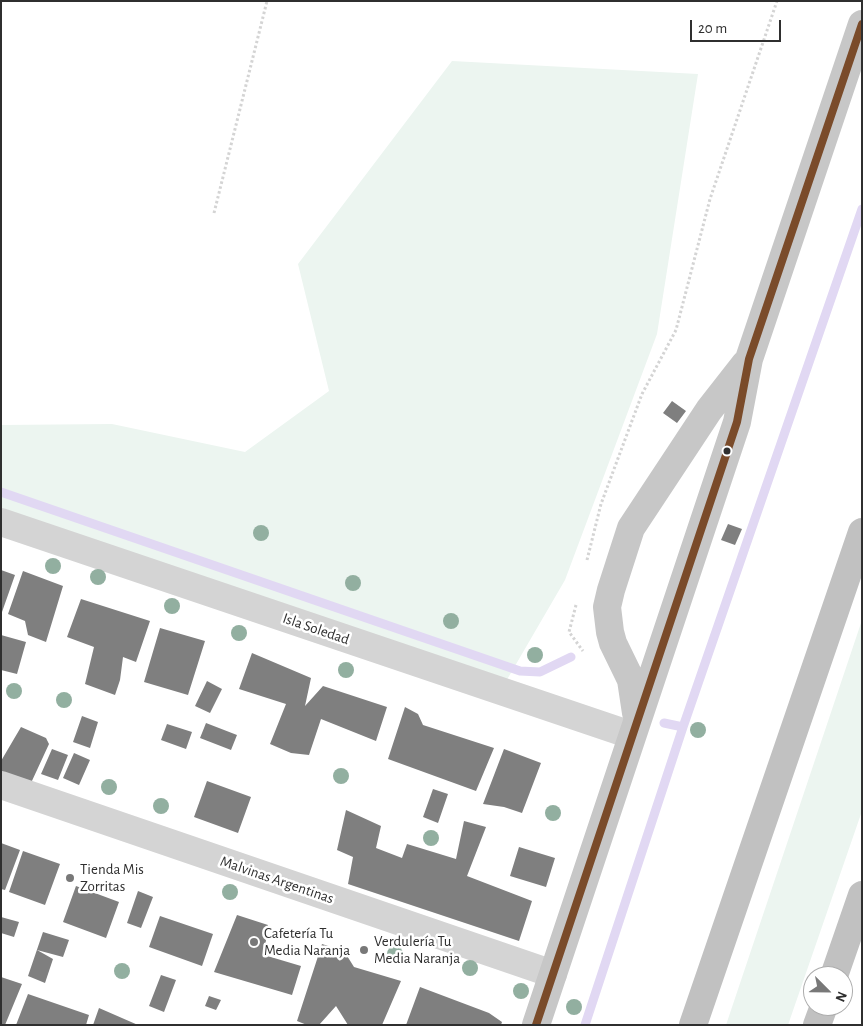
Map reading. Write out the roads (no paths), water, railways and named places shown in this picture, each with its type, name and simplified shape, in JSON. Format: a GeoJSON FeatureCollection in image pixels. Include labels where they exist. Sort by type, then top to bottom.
{"type":"FeatureCollection","features":[{"type":"Feature","properties":{"kind":"highway"},"geometry":{"type":"LineString","coordinates":[[693,1025],[862,532]]}},
{"type":"Feature","properties":{"kind":"highway"},"geometry":{"type":"LineString","coordinates":[[837,966],[862,895]]}},
{"type":"Feature","properties":{"kind":"main road"},"geometry":{"type":"LineString","coordinates":[[536,1025],[737,422],[749,359],[862,24]]}},
{"type":"Feature","properties":{"kind":"main road"},"geometry":{"type":"LineString","coordinates":[[634,727],[632,680],[613,643],[610,632],[607,607],[610,590],[632,528],[709,410],[749,359]]}},
{"type":"Feature","properties":{"kind":"street","name":"Isla Soledad"},"geometry":{"type":"LineString","coordinates":[[1,522],[634,727]]}},
{"type":"Feature","properties":{"kind":"street","name":"Malvinas Argentinas"},"geometry":{"type":"LineString","coordinates":[[1,785],[553,974]]}},
{"type":"Feature","properties":{"kind":"waterway"},"geometry":{"type":"LineString","coordinates":[[585,1025],[683,727],[862,209]]}},
{"type":"Feature","properties":{"kind":"waterway"},"geometry":{"type":"LineString","coordinates":[[1,492],[520,671],[540,672],[571,657]]}},
{"type":"Feature","properties":{"kind":"waterway"},"geometry":{"type":"LineString","coordinates":[[664,723],[683,727]]}},
{"type":"Feature","properties":{"kind":"place","name":"Tienda Mis Zorritas"},"geometry":{"type":"Point","coordinates":[70,878]}},
{"type":"Feature","properties":{"kind":"place","name":"Cafetería Tu Media Naranja"},"geometry":{"type":"Point","coordinates":[254,942]}},
{"type":"Feature","properties":{"kind":"place","name":"Verdulería Tu Media Naranja"},"geometry":{"type":"Point","coordinates":[364,950]}}]}
